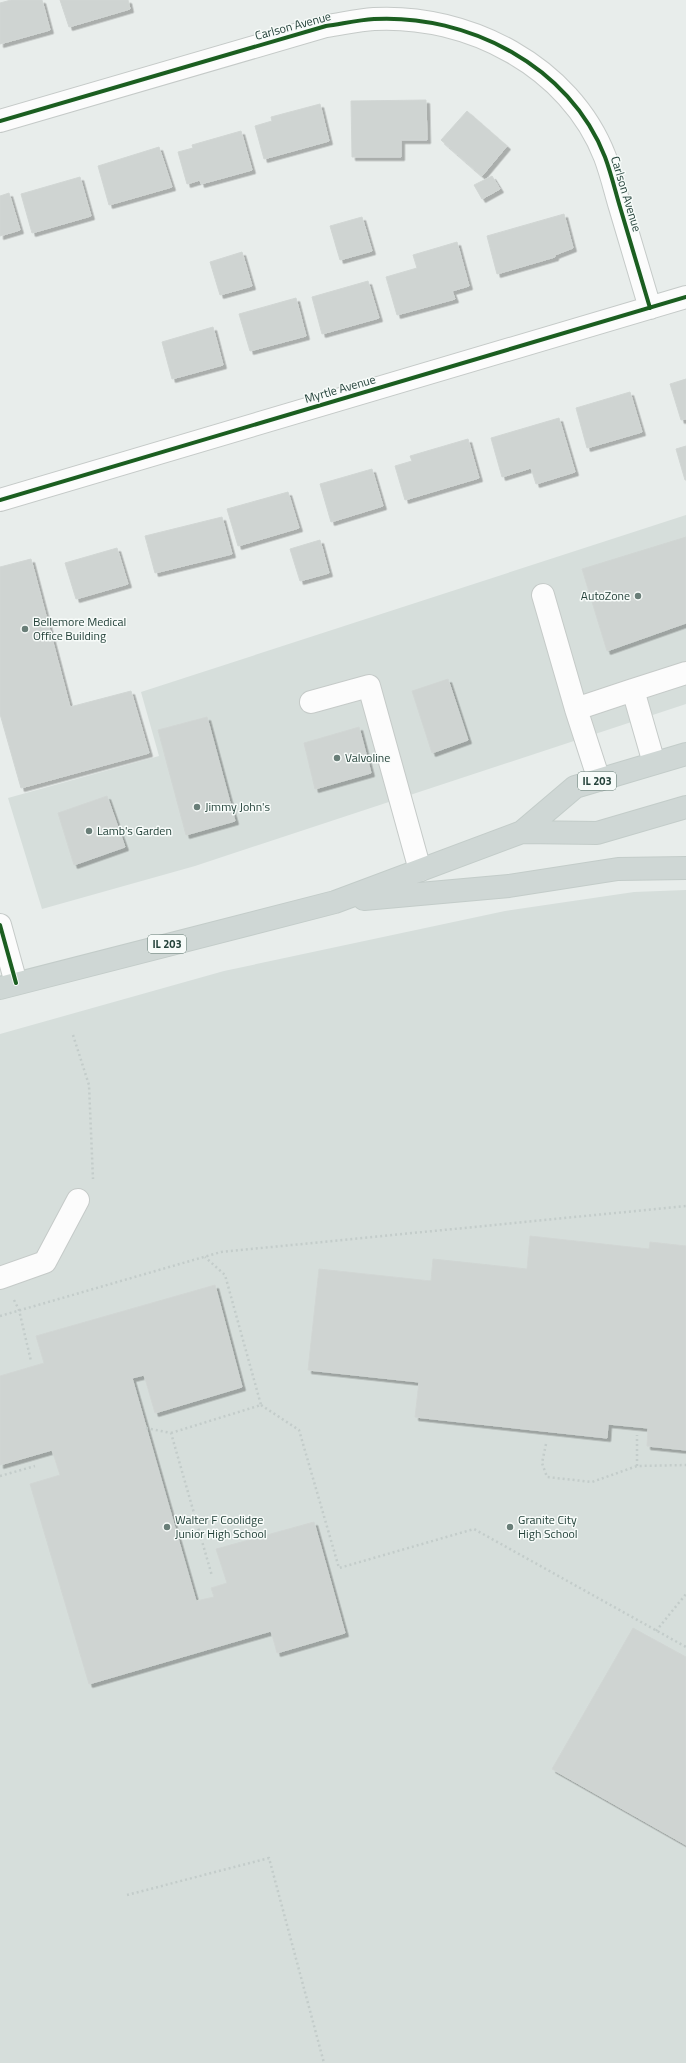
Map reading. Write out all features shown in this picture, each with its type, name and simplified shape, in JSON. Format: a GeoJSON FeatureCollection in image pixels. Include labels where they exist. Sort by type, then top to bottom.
{"type":"FeatureCollection","features":[{"type":"Feature","properties":{"kind":"main road","name":"IL 203"},"geometry":{"type":"LineString","coordinates":[[8,985],[334,902],[522,832],[575,787],[686,754]]}},
{"type":"Feature","properties":{"kind":"main road","name":"IL 203"},"geometry":{"type":"LineString","coordinates":[[522,832],[597,833],[686,806]]}},
{"type":"Feature","properties":{"kind":"main road"},"geometry":{"type":"LineString","coordinates":[[334,902],[509,886],[618,869],[686,868]]}},
{"type":"Feature","properties":{"kind":"street","name":"Carlson Avenue"},"geometry":{"type":"LineString","coordinates":[[0,121],[326,26],[374,19],[417,21],[459,29],[496,43],[534,66],[562,90],[588,124],[604,157],[650,308]]}},
{"type":"Feature","properties":{"kind":"street","name":"Myrtle Avenue"},"geometry":{"type":"LineString","coordinates":[[0,500],[686,297]]}},
{"type":"Feature","properties":{"kind":"street"},"geometry":{"type":"LineString","coordinates":[[543,595],[576,709],[599,780]]}},
{"type":"Feature","properties":{"kind":"street"},"geometry":{"type":"LineString","coordinates":[[576,709],[686,673]]}},
{"type":"Feature","properties":{"kind":"street"},"geometry":{"type":"LineString","coordinates":[[311,702],[369,686],[420,870]]}},
{"type":"Feature","properties":{"kind":"street"},"geometry":{"type":"LineString","coordinates":[[633,690],[654,763]]}},
{"type":"Feature","properties":{"kind":"street"},"geometry":{"type":"LineString","coordinates":[[0,925],[8,985]]}},
{"type":"Feature","properties":{"kind":"street"},"geometry":{"type":"LineString","coordinates":[[0,1278],[45,1262],[78,1200]]}},
{"type":"Feature","properties":{"kind":"path"},"geometry":{"type":"LineString","coordinates":[[0,1316],[221,1252],[686,1206]]}},
{"type":"Feature","properties":{"kind":"path"},"geometry":{"type":"LineString","coordinates":[[205,1257],[225,1275],[261,1406],[299,1430],[339,1568],[474,1529],[686,1647]]}},
{"type":"Feature","properties":{"kind":"path"},"geometry":{"type":"LineString","coordinates":[[12,1296],[19,1310],[31,1361]]}},
{"type":"Feature","properties":{"kind":"path"},"geometry":{"type":"LineString","coordinates":[[146,1428],[171,1433],[261,1406]]}},
{"type":"Feature","properties":{"kind":"path"},"geometry":{"type":"LineString","coordinates":[[171,1433],[212,1576]]}},
{"type":"Feature","properties":{"kind":"path"},"geometry":{"type":"LineString","coordinates":[[636,1466],[637,1435]]}},
{"type":"Feature","properties":{"kind":"path"},"geometry":{"type":"LineString","coordinates":[[546,1444],[542,1463],[547,1477],[592,1482],[636,1466],[686,1465]]}},
{"type":"Feature","properties":{"kind":"path"},"geometry":{"type":"LineString","coordinates":[[0,1476],[35,1466]]}},
{"type":"Feature","properties":{"kind":"path"},"geometry":{"type":"LineString","coordinates":[[656,1631],[686,1594]]}},
{"type":"Feature","properties":{"kind":"path"},"geometry":{"type":"LineString","coordinates":[[127,1895],[269,1858],[324,2063]]}},
{"type":"Feature","properties":{"kind":"shaded area"},"geometry":{"type":"Polygon","coordinates":[[[686,515],[686,704],[195,866],[42,909],[8,798],[159,756],[141,692],[686,515]]]}},
{"type":"Feature","properties":{"kind":"shaded area","name":"Granite City High School"},"geometry":{"type":"Polygon","coordinates":[[[686,890],[686,2063],[0,2063],[0,1034],[224,971],[505,911],[634,892],[686,890]]]}},
{"type":"Feature","properties":{"kind":"building"},"geometry":{"type":"Polygon","coordinates":[[[11,0],[42,0],[50,30],[0,44],[0,3],[11,0]]]}},
{"type":"Feature","properties":{"kind":"building"},"geometry":{"type":"Polygon","coordinates":[[[60,0],[128,0],[130,9],[69,27],[60,0]]]}},
{"type":"Feature","properties":{"kind":"building"},"geometry":{"type":"Polygon","coordinates":[[[426,100],[427,140],[401,140],[401,157],[352,157],[351,101],[426,100]]]}},
{"type":"Feature","properties":{"kind":"building"},"geometry":{"type":"Polygon","coordinates":[[[320,104],[329,141],[264,159],[255,126],[272,121],[271,117],[320,104]]]}},
{"type":"Feature","properties":{"kind":"building"},"geometry":{"type":"Polygon","coordinates":[[[467,111],[507,146],[482,176],[441,140],[467,111]]]}},
{"type":"Feature","properties":{"kind":"building"},"geometry":{"type":"Polygon","coordinates":[[[241,131],[252,170],[201,184],[200,180],[187,184],[178,152],[193,148],[192,145],[241,131]]]}},
{"type":"Feature","properties":{"kind":"building"},"geometry":{"type":"Polygon","coordinates":[[[159,147],[172,187],[109,205],[98,166],[159,147]]]}},
{"type":"Feature","properties":{"kind":"building"},"geometry":{"type":"Polygon","coordinates":[[[492,176],[500,189],[482,199],[474,185],[492,176]]]}},
{"type":"Feature","properties":{"kind":"building"},"geometry":{"type":"Polygon","coordinates":[[[80,177],[91,216],[32,233],[21,194],[80,177]]]}},
{"type":"Feature","properties":{"kind":"building"},"geometry":{"type":"Polygon","coordinates":[[[9,193],[20,230],[0,236],[0,196],[9,193]]]}},
{"type":"Feature","properties":{"kind":"building"},"geometry":{"type":"Polygon","coordinates":[[[564,214],[573,248],[555,255],[555,257],[497,274],[487,236],[564,214]]]}},
{"type":"Feature","properties":{"kind":"building"},"geometry":{"type":"Polygon","coordinates":[[[362,217],[372,251],[340,260],[330,226],[362,217]]]}},
{"type":"Feature","properties":{"kind":"building"},"geometry":{"type":"Polygon","coordinates":[[[457,242],[469,286],[452,291],[455,299],[397,315],[386,277],[417,268],[413,255],[457,242]]]}},
{"type":"Feature","properties":{"kind":"building"},"geometry":{"type":"Polygon","coordinates":[[[242,252],[252,286],[220,295],[210,262],[242,252]]]}},
{"type":"Feature","properties":{"kind":"building"},"geometry":{"type":"Polygon","coordinates":[[[368,281],[379,318],[322,334],[312,297],[368,281]]]}},
{"type":"Feature","properties":{"kind":"building"},"geometry":{"type":"Polygon","coordinates":[[[296,298],[306,336],[250,351],[239,314],[296,298]]]}},
{"type":"Feature","properties":{"kind":"building"},"geometry":{"type":"Polygon","coordinates":[[[213,327],[223,365],[172,379],[162,342],[213,327]]]}},
{"type":"Feature","properties":{"kind":"building"},"geometry":{"type":"Polygon","coordinates":[[[686,379],[686,419],[681,420],[670,384],[686,379]]]}},
{"type":"Feature","properties":{"kind":"building"},"geometry":{"type":"Polygon","coordinates":[[[630,392],[642,432],[587,448],[576,408],[630,392]]]}},
{"type":"Feature","properties":{"kind":"building"},"geometry":{"type":"Polygon","coordinates":[[[559,418],[575,472],[536,484],[531,468],[502,477],[491,438],[559,418]]]}},
{"type":"Feature","properties":{"kind":"building"},"geometry":{"type":"Polygon","coordinates":[[[468,439],[479,478],[405,500],[395,466],[412,461],[410,456],[468,439]]]}},
{"type":"Feature","properties":{"kind":"building"},"geometry":{"type":"Polygon","coordinates":[[[686,446],[686,480],[685,480],[676,449],[686,446]]]}},
{"type":"Feature","properties":{"kind":"building"},"geometry":{"type":"Polygon","coordinates":[[[372,469],[383,506],[331,522],[320,484],[372,469]]]}},
{"type":"Feature","properties":{"kind":"building"},"geometry":{"type":"Polygon","coordinates":[[[288,492],[299,528],[238,546],[227,509],[288,492]]]}},
{"type":"Feature","properties":{"kind":"building"},"geometry":{"type":"Polygon","coordinates":[[[222,517],[232,554],[155,573],[145,536],[222,517]]]}},
{"type":"Feature","properties":{"kind":"building","name":"AutoZone"},"geometry":{"type":"Polygon","coordinates":[[[686,537],[686,623],[607,651],[582,569],[686,537]]]}},
{"type":"Feature","properties":{"kind":"building"},"geometry":{"type":"Polygon","coordinates":[[[320,540],[329,573],[300,581],[290,549],[320,540]]]}},
{"type":"Feature","properties":{"kind":"building"},"geometry":{"type":"Polygon","coordinates":[[[117,548],[128,584],[76,599],[65,563],[117,548]]]}},
{"type":"Feature","properties":{"kind":"building","name":"Bellemore Medical Office Building"},"geometry":{"type":"Polygon","coordinates":[[[31,559],[70,707],[131,691],[149,753],[21,788],[0,714],[0,567],[31,559]]]}},
{"type":"Feature","properties":{"kind":"building"},"geometry":{"type":"Polygon","coordinates":[[[448,679],[468,740],[432,753],[412,691],[448,679]]]}},
{"type":"Feature","properties":{"kind":"building"},"geometry":{"type":"Polygon","coordinates":[[[207,717],[235,821],[186,835],[158,730],[207,717]]]}},
{"type":"Feature","properties":{"kind":"building","name":"Valvoline"},"geometry":{"type":"Polygon","coordinates":[[[359,727],[371,773],[315,789],[304,743],[359,727]]]}},
{"type":"Feature","properties":{"kind":"building"},"geometry":{"type":"Polygon","coordinates":[[[107,796],[125,847],[74,865],[58,813],[107,796]]]}},
{"type":"Feature","properties":{"kind":"building"},"geometry":{"type":"Polygon","coordinates":[[[530,1236],[649,1249],[650,1242],[686,1246],[686,1450],[647,1446],[648,1428],[608,1424],[607,1438],[415,1417],[419,1382],[308,1370],[319,1269],[431,1281],[433,1259],[527,1269],[530,1236]]]}},
{"type":"Feature","properties":{"kind":"building"},"geometry":{"type":"Polygon","coordinates":[[[215,1285],[242,1387],[155,1413],[144,1375],[132,1378],[196,1601],[214,1597],[211,1588],[227,1583],[216,1549],[314,1522],[345,1633],[277,1653],[271,1631],[89,1684],[30,1484],[60,1475],[52,1450],[0,1465],[0,1376],[44,1363],[36,1336],[215,1285]]]}},
{"type":"Feature","properties":{"kind":"building"},"geometry":{"type":"Polygon","coordinates":[[[633,1628],[686,1657],[686,1845],[552,1769],[633,1628]]]}},
{"type":"Feature","properties":{"kind":"cycle path"},"geometry":{"type":"LineString","coordinates":[[0,121],[326,26],[374,19],[409,20],[445,26],[479,36],[512,52],[541,72],[567,96],[589,125],[605,157],[650,308]]}},
{"type":"Feature","properties":{"kind":"cycle path"},"geometry":{"type":"LineString","coordinates":[[0,500],[686,297]]}},
{"type":"Feature","properties":{"kind":"cycle path"},"geometry":{"type":"LineString","coordinates":[[0,925],[16,983]]}},
{"type":"Feature","properties":{"kind":"place","name":"AutoZone"},"geometry":{"type":"Point","coordinates":[638,596]}},
{"type":"Feature","properties":{"kind":"place","name":"Bellemore Medical Office Building"},"geometry":{"type":"Point","coordinates":[25,629]}},
{"type":"Feature","properties":{"kind":"place","name":"Valvoline"},"geometry":{"type":"Point","coordinates":[337,758]}},
{"type":"Feature","properties":{"kind":"place","name":"Jimmy John's"},"geometry":{"type":"Point","coordinates":[197,807]}},
{"type":"Feature","properties":{"kind":"place","name":"Lamb's Garden"},"geometry":{"type":"Point","coordinates":[89,831]}},
{"type":"Feature","properties":{"kind":"place","name":"Walter F Coolidge Junior High School"},"geometry":{"type":"Point","coordinates":[167,1527]}},
{"type":"Feature","properties":{"kind":"place","name":"Granite City High School"},"geometry":{"type":"Point","coordinates":[510,1527]}}]}
